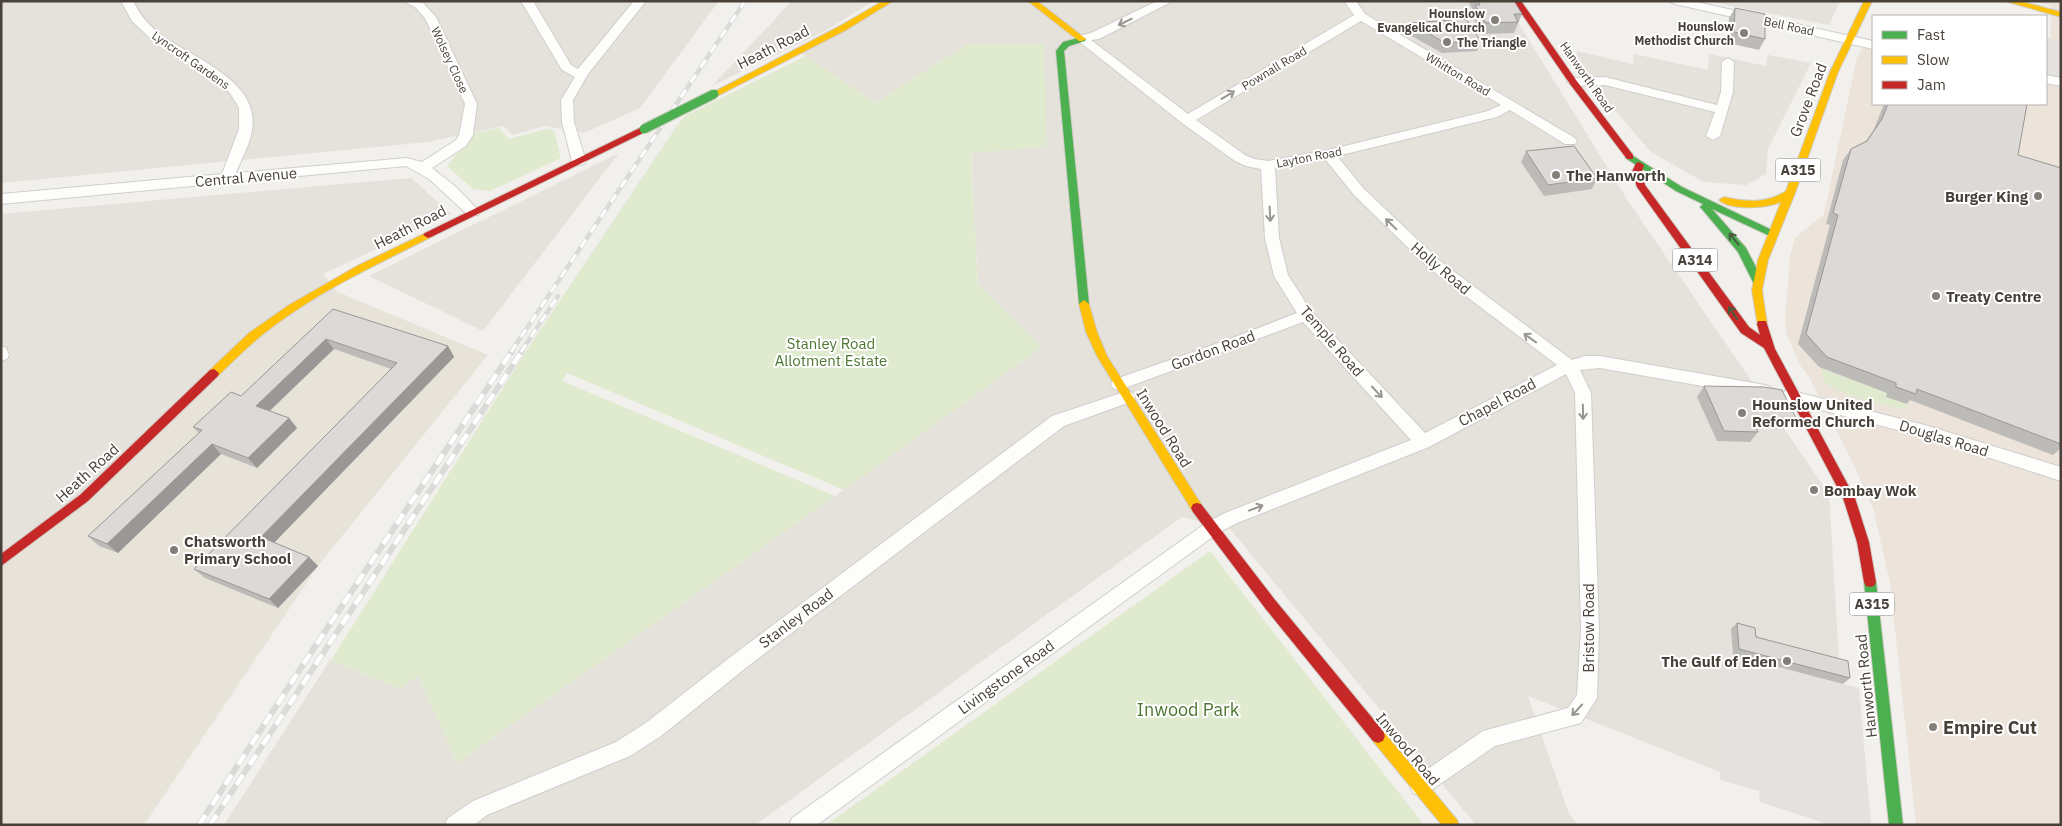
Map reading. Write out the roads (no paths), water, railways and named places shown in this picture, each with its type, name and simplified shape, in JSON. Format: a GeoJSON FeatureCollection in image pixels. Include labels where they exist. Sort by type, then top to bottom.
{"type":"FeatureCollection","features":[{"type":"Feature","properties":{"kind":"main road","name":"Heath Road"},"geometry":{"type":"LineString","coordinates":[[1,561],[84,498],[253,336],[280,316],[344,277],[714,94],[843,28],[888,1]]}},
{"type":"Feature","properties":{"kind":"main road"},"geometry":{"type":"LineString","coordinates":[[1032,1],[1082,39]]}},
{"type":"Feature","properties":{"kind":"main road","name":"Hanworth Road"},"geometry":{"type":"LineString","coordinates":[[1518,1],[1573,82],[1621,147],[1639,165],[1772,237]]}},
{"type":"Feature","properties":{"kind":"main road","name":"A315"},"geometry":{"type":"LineString","coordinates":[[1855,26],[1856,1]]}},
{"type":"Feature","properties":{"kind":"main road","name":"A315"},"geometry":{"type":"LineString","coordinates":[[1849,39],[1868,1]]}},
{"type":"Feature","properties":{"kind":"main road"},"geometry":{"type":"LineString","coordinates":[[2009,1],[2061,16]]}},
{"type":"Feature","properties":{"kind":"main road","name":"Inwood Road"},"geometry":{"type":"LineString","coordinates":[[1082,39],[1066,44],[1060,52],[1082,290],[1088,326],[1095,344],[1212,528],[1326,674],[1452,825]]}},
{"type":"Feature","properties":{"kind":"main road","name":"Grove Road"},"geometry":{"type":"LineString","coordinates":[[1768,345],[1760,316],[1758,281],[1820,105],[1849,39]]}},
{"type":"Feature","properties":{"kind":"main road","name":"Hanworth Road"},"geometry":{"type":"LineString","coordinates":[[1639,165],[1636,172],[1640,185],[1745,330],[1768,345],[1849,498],[1869,574],[1896,825]]}},
{"type":"Feature","properties":{"kind":"main road"},"geometry":{"type":"LineString","coordinates":[[1680,188],[1726,201],[1755,205],[1776,202],[1790,193]]}},
{"type":"Feature","properties":{"kind":"main road","name":"Hanworth Road"},"geometry":{"type":"LineString","coordinates":[[1680,188],[1702,204],[1739,244],[1751,262],[1758,281]]}},
{"type":"Feature","properties":{"kind":"main road"},"geometry":{"type":"LineString","coordinates":[[1702,204],[1733,222],[1772,237]]}},
{"type":"Feature","properties":{"kind":"street","name":"Lyncroft Gardens"},"geometry":{"type":"LineString","coordinates":[[128,1],[137,19],[150,31],[233,88],[245,104],[246,127],[227,178]]}},
{"type":"Feature","properties":{"kind":"street","name":"Wolsey Close"},"geometry":{"type":"LineString","coordinates":[[409,1],[419,5],[430,16],[470,104],[466,134],[461,143],[423,168]]}},
{"type":"Feature","properties":{"kind":"street"},"geometry":{"type":"LineString","coordinates":[[527,1],[566,67],[575,73],[583,73]]}},
{"type":"Feature","properties":{"kind":"street"},"geometry":{"type":"LineString","coordinates":[[579,161],[568,122],[568,100],[583,73],[640,1]]}},
{"type":"Feature","properties":{"kind":"street"},"geometry":{"type":"LineString","coordinates":[[1082,39],[1094,36],[1167,1]]}},
{"type":"Feature","properties":{"kind":"street","name":"Whitton Road"},"geometry":{"type":"LineString","coordinates":[[1350,1],[1361,16],[1570,141]]}},
{"type":"Feature","properties":{"kind":"street","name":"Bell Road"},"geometry":{"type":"LineString","coordinates":[[1675,1],[1708,5],[1872,45]]}},
{"type":"Feature","properties":{"kind":"street","name":"Pownall Road"},"geometry":{"type":"LineString","coordinates":[[1187,120],[1361,16]]}},
{"type":"Feature","properties":{"kind":"street","name":"Layton Road"},"geometry":{"type":"LineString","coordinates":[[1082,39],[1187,120],[1240,158],[1251,163],[1268,165],[1328,154],[1474,119],[1503,110],[1511,105]]}},
{"type":"Feature","properties":{"kind":"street"},"geometry":{"type":"LineString","coordinates":[[1713,136],[1727,92],[1728,62]]}},
{"type":"Feature","properties":{"kind":"street"},"geometry":{"type":"LineString","coordinates":[[2047,79],[2061,82]]}},
{"type":"Feature","properties":{"kind":"street"},"geometry":{"type":"LineString","coordinates":[[1573,82],[1605,81],[1722,110]]}},
{"type":"Feature","properties":{"kind":"street","name":"Holly Road"},"geometry":{"type":"LineString","coordinates":[[1328,154],[1359,192],[1435,265],[1570,366]]}},
{"type":"Feature","properties":{"kind":"street","name":"Central Avenue"},"geometry":{"type":"LineString","coordinates":[[1,199],[407,162],[423,168],[447,187],[473,212]]}},
{"type":"Feature","properties":{"kind":"street","name":"Temple Road"},"geometry":{"type":"LineString","coordinates":[[1268,165],[1272,238],[1281,276],[1306,315],[1423,442]]}},
{"type":"Feature","properties":{"kind":"street","name":"Gordon Road"},"geometry":{"type":"LineString","coordinates":[[1123,390],[1223,347],[1306,315]]}},
{"type":"Feature","properties":{"kind":"street","name":"Chapel Road"},"geometry":{"type":"LineString","coordinates":[[1212,528],[1231,518],[1423,442],[1555,372],[1585,362],[1600,362],[1797,397]]}},
{"type":"Feature","properties":{"kind":"street","name":"Bristow Road"},"geometry":{"type":"LineString","coordinates":[[1420,786],[1490,738],[1574,716],[1587,698],[1590,629],[1583,393],[1579,381],[1570,366]]}},
{"type":"Feature","properties":{"kind":"street","name":"Stanley Road"},"geometry":{"type":"LineString","coordinates":[[455,825],[480,808],[623,749],[654,729],[748,655],[1058,420],[1123,390]]}},
{"type":"Feature","properties":{"kind":"street","name":"Douglas Road"},"geometry":{"type":"LineString","coordinates":[[1797,397],[1928,432],[2061,474]]}},
{"type":"Feature","properties":{"kind":"street","name":"Livingstone Road"},"geometry":{"type":"LineString","coordinates":[[799,825],[1212,528]]}},
{"type":"Feature","properties":{"kind":"railway"},"geometry":{"type":"LineString","coordinates":[[511,352],[745,1]]}},
{"type":"Feature","properties":{"kind":"railway"},"geometry":{"type":"LineString","coordinates":[[521,352],[558,296]]}},
{"type":"Feature","properties":{"kind":"railway"},"geometry":{"type":"LineString","coordinates":[[199,825],[310,654],[512,351]]}},
{"type":"Feature","properties":{"kind":"railway"},"geometry":{"type":"LineString","coordinates":[[210,825],[522,351]]}},
{"type":"Feature","properties":{"kind":"place","name":"Hounslow Evangelical Church"},"geometry":{"type":"Point","coordinates":[1495,20]}},
{"type":"Feature","properties":{"kind":"place","name":"Hounslow Methodist Church"},"geometry":{"type":"Point","coordinates":[1744,33]}},
{"type":"Feature","properties":{"kind":"place","name":"The Triangle"},"geometry":{"type":"Point","coordinates":[1447,42]}},
{"type":"Feature","properties":{"kind":"place","name":"The Hanworth"},"geometry":{"type":"Point","coordinates":[1556,175]}},
{"type":"Feature","properties":{"kind":"place","name":"Burger King"},"geometry":{"type":"Point","coordinates":[2038,196]}},
{"type":"Feature","properties":{"kind":"place","name":"Treaty Centre"},"geometry":{"type":"Point","coordinates":[1936,296]}},
{"type":"Feature","properties":{"kind":"place","name":"Hounslow United Reformed Church"},"geometry":{"type":"Point","coordinates":[1742,413]}},
{"type":"Feature","properties":{"kind":"place","name":"Bombay Wok"},"geometry":{"type":"Point","coordinates":[1814,490]}},
{"type":"Feature","properties":{"kind":"place","name":"Chatsworth Primary School"},"geometry":{"type":"Point","coordinates":[174,550]}},
{"type":"Feature","properties":{"kind":"place","name":"The Gulf of Eden"},"geometry":{"type":"Point","coordinates":[1787,661]}},
{"type":"Feature","properties":{"kind":"place","name":"Empire Cut"},"geometry":{"type":"Point","coordinates":[1933,727]}},
{"type":"Feature","properties":{"kind":"park label","name":"Stanley Road Allotment Estate"},"geometry":{"type":"Point","coordinates":[831,352]}},
{"type":"Feature","properties":{"kind":"park label","name":"Inwood Park"},"geometry":{"type":"Point","coordinates":[1188,709]}}]}
